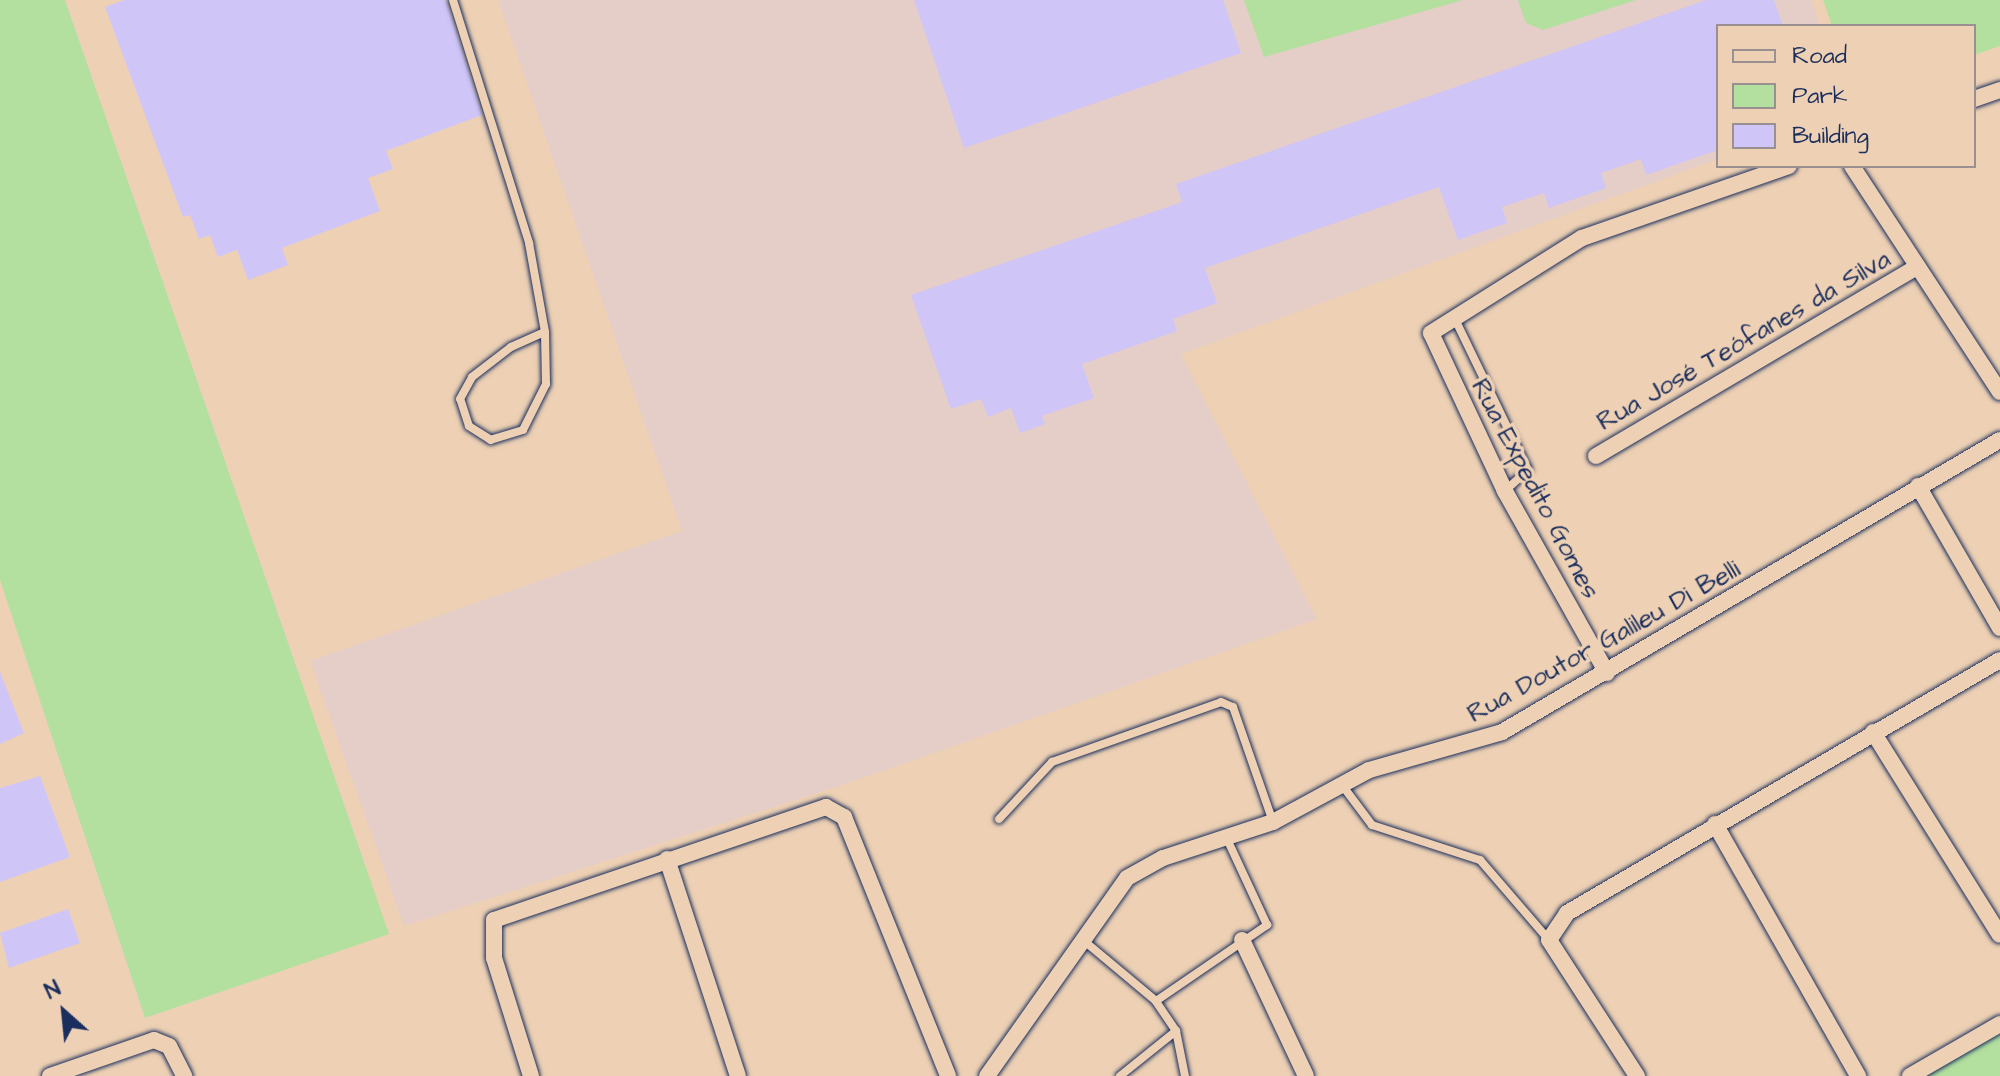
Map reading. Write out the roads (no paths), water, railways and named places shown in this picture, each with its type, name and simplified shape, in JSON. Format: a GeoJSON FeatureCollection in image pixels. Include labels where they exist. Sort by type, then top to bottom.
{"type":"FeatureCollection","features":[{"type":"Feature","properties":{"kind":"street"},"geometry":{"type":"LineString","coordinates":[[1976,98],[2000,90]]}},
{"type":"Feature","properties":{"kind":"street"},"geometry":{"type":"LineString","coordinates":[[1453,315],[1582,238],[1783,168]]}},
{"type":"Feature","properties":{"kind":"street"},"geometry":{"type":"LineString","coordinates":[[1853,168],[2000,392]]}},
{"type":"Feature","properties":{"kind":"street","name":"Rua José Teófanes da Silva"},"geometry":{"type":"LineString","coordinates":[[1596,456],[1917,267]]}},
{"type":"Feature","properties":{"kind":"street","name":"Rua Expedito Gomes"},"geometry":{"type":"LineString","coordinates":[[1453,315],[1435,326],[1433,348],[1505,491],[1607,673]]}},
{"type":"Feature","properties":{"kind":"street","name":"Rua Doutor Galileu Di Belli"},"geometry":{"type":"LineString","coordinates":[[987,1076],[1081,938],[1127,878],[1273,822],[1342,784],[1401,758],[1481,741],[1607,673],[2000,440]]}},
{"type":"Feature","properties":{"kind":"street"},"geometry":{"type":"LineString","coordinates":[[1918,486],[2000,628]]}},
{"type":"Feature","properties":{"kind":"street"},"geometry":{"type":"LineString","coordinates":[[1637,1076],[1549,940],[1583,898],[2000,660]]}},
{"type":"Feature","properties":{"kind":"street"},"geometry":{"type":"LineString","coordinates":[[1873,732],[2000,935]]}},
{"type":"Feature","properties":{"kind":"street"},"geometry":{"type":"LineString","coordinates":[[531,1076],[491,941],[494,920],[812,809],[832,808],[844,817],[948,1076]]}},
{"type":"Feature","properties":{"kind":"street"},"geometry":{"type":"LineString","coordinates":[[1715,824],[1858,1076]]}},
{"type":"Feature","properties":{"kind":"street"},"geometry":{"type":"LineString","coordinates":[[667,859],[738,1076]]}},
{"type":"Feature","properties":{"kind":"street"},"geometry":{"type":"LineString","coordinates":[[1242,940],[1306,1076]]}},
{"type":"Feature","properties":{"kind":"street"},"geometry":{"type":"LineString","coordinates":[[1910,1076],[2000,1024]]}},
{"type":"Feature","properties":{"kind":"street"},"geometry":{"type":"LineString","coordinates":[[50,1076],[154,1040],[175,1052],[184,1076]]}},
{"type":"Feature","properties":{"kind":"lane"},"geometry":{"type":"LineString","coordinates":[[453,0],[529,243],[545,332],[546,384],[523,430],[491,440],[469,426],[460,399],[472,377],[545,332]]}},
{"type":"Feature","properties":{"kind":"lane"},"geometry":{"type":"LineString","coordinates":[[1453,315],[1528,470],[1505,491]]}},
{"type":"Feature","properties":{"kind":"lane"},"geometry":{"type":"LineString","coordinates":[[999,819],[1052,762],[1221,702],[1233,707],[1273,822]]}},
{"type":"Feature","properties":{"kind":"lane"},"geometry":{"type":"LineString","coordinates":[[1342,784],[1372,825],[1480,860],[1549,940]]}},
{"type":"Feature","properties":{"kind":"lane"},"geometry":{"type":"LineString","coordinates":[[1156,1001],[1267,923],[1227,839]]}},
{"type":"Feature","properties":{"kind":"lane"},"geometry":{"type":"LineString","coordinates":[[1081,938],[1156,1001],[1176,1031],[1185,1076]]}},
{"type":"Feature","properties":{"kind":"lane"},"geometry":{"type":"LineString","coordinates":[[1120,1076],[1176,1031]]}}]}
